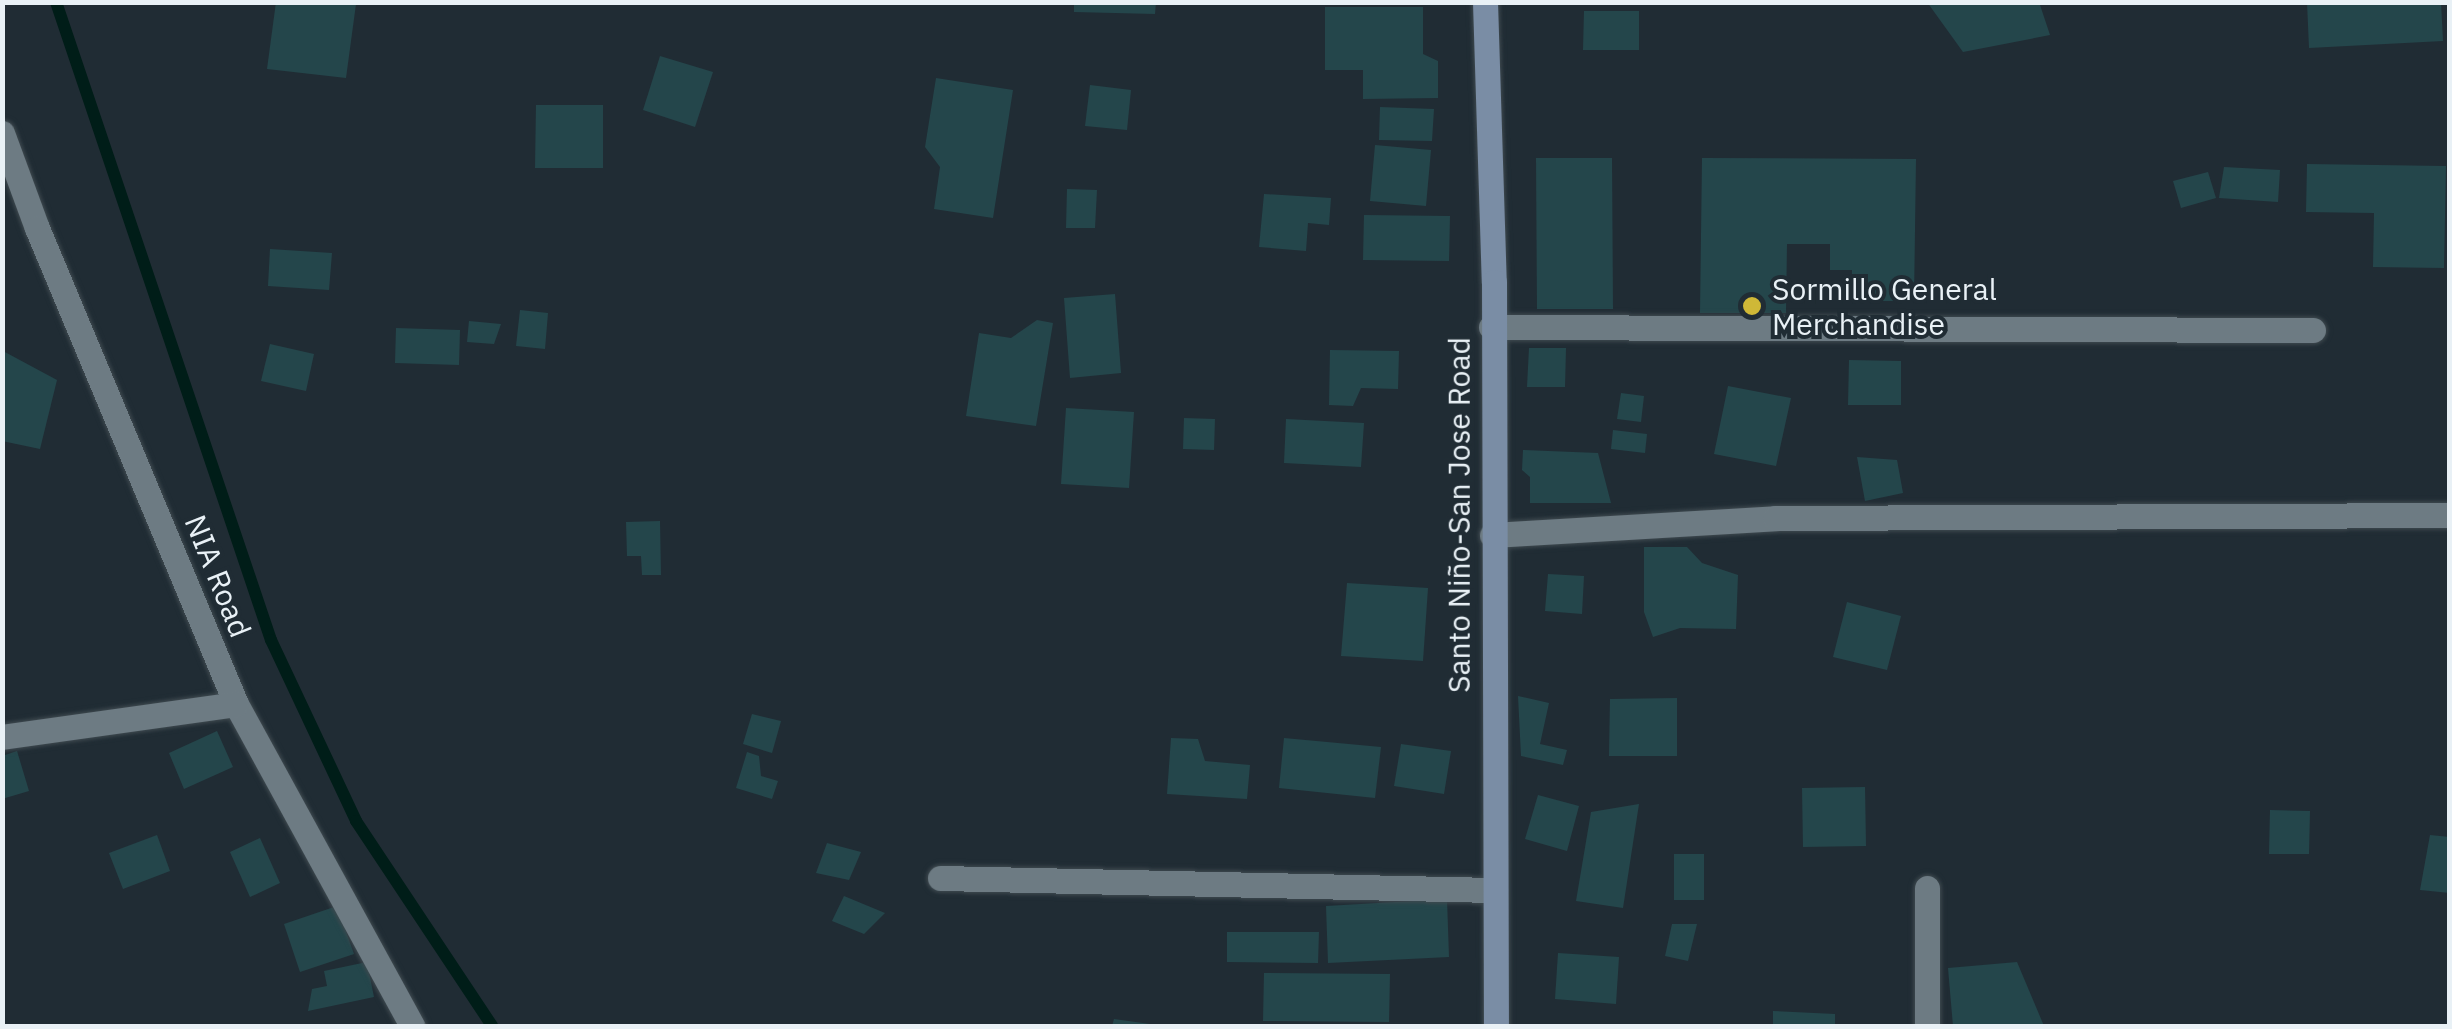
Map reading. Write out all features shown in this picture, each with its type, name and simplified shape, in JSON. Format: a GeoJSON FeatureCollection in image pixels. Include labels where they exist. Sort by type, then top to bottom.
{"type":"FeatureCollection","features":[{"type":"Feature","properties":{"kind":"main road","name":"Santo Niño-San Jose Road"},"geometry":{"type":"LineString","coordinates":[[1485,2],[1496,1026]]}},
{"type":"Feature","properties":{"kind":"street","name":"NIA Road"},"geometry":{"type":"LineString","coordinates":[[2,133],[37,228],[236,704],[412,1026]]}},
{"type":"Feature","properties":{"kind":"street"},"geometry":{"type":"LineString","coordinates":[[1491,326],[2313,330]]}},
{"type":"Feature","properties":{"kind":"street"},"geometry":{"type":"LineString","coordinates":[[1492,536],[1815,518],[2450,515]]}},
{"type":"Feature","properties":{"kind":"street"},"geometry":{"type":"LineString","coordinates":[[2,737],[236,704]]}},
{"type":"Feature","properties":{"kind":"street"},"geometry":{"type":"LineString","coordinates":[[940,878],[1494,890]]}},
{"type":"Feature","properties":{"kind":"street"},"geometry":{"type":"LineString","coordinates":[[1927,1026],[1928,888]]}},
{"type":"Feature","properties":{"kind":"building"},"geometry":{"type":"Polygon","coordinates":[[[276,2],[356,4],[346,78],[267,69],[276,2]]]}},
{"type":"Feature","properties":{"kind":"building"},"geometry":{"type":"Polygon","coordinates":[[[1074,2],[1156,2],[1155,14],[1074,12],[1074,2]]]}},
{"type":"Feature","properties":{"kind":"building"},"geometry":{"type":"Polygon","coordinates":[[[1927,2],[2039,2],[2050,35],[1963,52],[1927,2]]]}},
{"type":"Feature","properties":{"kind":"building"},"geometry":{"type":"Polygon","coordinates":[[[2307,2],[2441,2],[2443,41],[2309,48],[2307,2]]]}},
{"type":"Feature","properties":{"kind":"building"},"geometry":{"type":"Polygon","coordinates":[[[1325,7],[1423,7],[1423,54],[1438,61],[1438,98],[1363,99],[1363,70],[1325,70],[1325,7]]]}},
{"type":"Feature","properties":{"kind":"building"},"geometry":{"type":"Polygon","coordinates":[[[1584,11],[1639,11],[1639,50],[1583,50],[1584,11]]]}},
{"type":"Feature","properties":{"kind":"building"},"geometry":{"type":"Polygon","coordinates":[[[660,56],[713,72],[695,127],[643,110],[660,56]]]}},
{"type":"Feature","properties":{"kind":"building"},"geometry":{"type":"Polygon","coordinates":[[[936,78],[1013,90],[993,218],[934,209],[940,167],[925,147],[936,78]]]}},
{"type":"Feature","properties":{"kind":"building"},"geometry":{"type":"Polygon","coordinates":[[[1090,85],[1131,90],[1127,130],[1085,126],[1090,85]]]}},
{"type":"Feature","properties":{"kind":"building"},"geometry":{"type":"Polygon","coordinates":[[[536,105],[603,105],[603,168],[535,168],[536,105]]]}},
{"type":"Feature","properties":{"kind":"building"},"geometry":{"type":"Polygon","coordinates":[[[1380,107],[1434,109],[1432,141],[1379,140],[1380,107]]]}},
{"type":"Feature","properties":{"kind":"building"},"geometry":{"type":"Polygon","coordinates":[[[1375,145],[1431,150],[1426,206],[1370,201],[1375,145]]]}},
{"type":"Feature","properties":{"kind":"building"},"geometry":{"type":"Polygon","coordinates":[[[1536,158],[1612,158],[1613,309],[1537,309],[1536,158]]]}},
{"type":"Feature","properties":{"kind":"building"},"geometry":{"type":"Polygon","coordinates":[[[1702,158],[1916,159],[1914,301],[1851,301],[1852,270],[1830,270],[1830,244],[1787,244],[1786,313],[1700,313],[1702,158]]]}},
{"type":"Feature","properties":{"kind":"building"},"geometry":{"type":"Polygon","coordinates":[[[2307,164],[2446,166],[2444,268],[2373,267],[2374,213],[2306,212],[2307,164]]]}},
{"type":"Feature","properties":{"kind":"building"},"geometry":{"type":"Polygon","coordinates":[[[2224,167],[2280,170],[2278,202],[2219,198],[2224,167]]]}},
{"type":"Feature","properties":{"kind":"building"},"geometry":{"type":"Polygon","coordinates":[[[2208,172],[2216,198],[2181,208],[2173,181],[2208,172]]]}},
{"type":"Feature","properties":{"kind":"building"},"geometry":{"type":"Polygon","coordinates":[[[1067,189],[1097,190],[1095,228],[1066,228],[1067,189]]]}},
{"type":"Feature","properties":{"kind":"building"},"geometry":{"type":"Polygon","coordinates":[[[1264,194],[1331,198],[1329,225],[1308,223],[1306,251],[1259,247],[1264,194]]]}},
{"type":"Feature","properties":{"kind":"building"},"geometry":{"type":"Polygon","coordinates":[[[1364,215],[1450,216],[1449,261],[1363,260],[1364,215]]]}},
{"type":"Feature","properties":{"kind":"building"},"geometry":{"type":"Polygon","coordinates":[[[270,249],[332,253],[329,290],[268,286],[270,249]]]}},
{"type":"Feature","properties":{"kind":"building"},"geometry":{"type":"Polygon","coordinates":[[[1115,294],[1121,373],[1070,378],[1064,298],[1115,294]]]}},
{"type":"Feature","properties":{"kind":"building"},"geometry":{"type":"Polygon","coordinates":[[[520,310],[548,313],[545,349],[516,346],[520,310]]]}},
{"type":"Feature","properties":{"kind":"building"},"geometry":{"type":"Polygon","coordinates":[[[1037,320],[1053,323],[1036,426],[966,416],[979,333],[1011,338],[1037,320]]]}},
{"type":"Feature","properties":{"kind":"building"},"geometry":{"type":"Polygon","coordinates":[[[469,321],[501,324],[494,344],[467,342],[469,321]]]}},
{"type":"Feature","properties":{"kind":"building"},"geometry":{"type":"Polygon","coordinates":[[[396,328],[460,330],[459,365],[395,363],[396,328]]]}},
{"type":"Feature","properties":{"kind":"building"},"geometry":{"type":"Polygon","coordinates":[[[270,344],[314,354],[306,391],[261,381],[270,344]]]}},
{"type":"Feature","properties":{"kind":"building"},"geometry":{"type":"Polygon","coordinates":[[[1529,348],[1566,348],[1565,387],[1527,387],[1529,348]]]}},
{"type":"Feature","properties":{"kind":"building"},"geometry":{"type":"Polygon","coordinates":[[[1330,350],[1399,351],[1398,389],[1361,388],[1353,406],[1329,405],[1330,350]]]}},
{"type":"Feature","properties":{"kind":"building"},"geometry":{"type":"Polygon","coordinates":[[[3,351],[57,380],[40,449],[2,441],[3,351]]]}},
{"type":"Feature","properties":{"kind":"building"},"geometry":{"type":"Polygon","coordinates":[[[1849,360],[1901,361],[1901,405],[1848,405],[1849,360]]]}},
{"type":"Feature","properties":{"kind":"building"},"geometry":{"type":"Polygon","coordinates":[[[1728,386],[1791,398],[1776,466],[1714,454],[1728,386]]]}},
{"type":"Feature","properties":{"kind":"building"},"geometry":{"type":"Polygon","coordinates":[[[1621,393],[1644,396],[1641,422],[1617,419],[1621,393]]]}},
{"type":"Feature","properties":{"kind":"building"},"geometry":{"type":"Polygon","coordinates":[[[1066,408],[1134,412],[1129,488],[1061,484],[1066,408]]]}},
{"type":"Feature","properties":{"kind":"building"},"geometry":{"type":"Polygon","coordinates":[[[1184,418],[1215,419],[1214,450],[1183,449],[1184,418]]]}},
{"type":"Feature","properties":{"kind":"building"},"geometry":{"type":"Polygon","coordinates":[[[1286,419],[1364,423],[1361,467],[1284,463],[1286,419]]]}},
{"type":"Feature","properties":{"kind":"building"},"geometry":{"type":"Polygon","coordinates":[[[1613,430],[1647,434],[1645,453],[1611,449],[1613,430]]]}},
{"type":"Feature","properties":{"kind":"building"},"geometry":{"type":"Polygon","coordinates":[[[1523,450],[1598,453],[1611,503],[1530,503],[1530,477],[1522,470],[1523,450]]]}},
{"type":"Feature","properties":{"kind":"building"},"geometry":{"type":"Polygon","coordinates":[[[1857,457],[1897,460],[1903,493],[1865,501],[1857,457]]]}},
{"type":"Feature","properties":{"kind":"building"},"geometry":{"type":"Polygon","coordinates":[[[660,521],[661,575],[642,575],[641,556],[627,556],[626,522],[660,521]]]}},
{"type":"Feature","properties":{"kind":"building"},"geometry":{"type":"Polygon","coordinates":[[[1644,547],[1687,547],[1702,563],[1738,575],[1736,629],[1680,628],[1653,637],[1644,612],[1644,547]]]}},
{"type":"Feature","properties":{"kind":"building"},"geometry":{"type":"Polygon","coordinates":[[[1548,574],[1584,576],[1582,614],[1545,611],[1548,574]]]}},
{"type":"Feature","properties":{"kind":"building"},"geometry":{"type":"Polygon","coordinates":[[[1347,583],[1428,588],[1423,661],[1341,656],[1347,583]]]}},
{"type":"Feature","properties":{"kind":"building"},"geometry":{"type":"Polygon","coordinates":[[[1847,602],[1901,616],[1887,670],[1833,657],[1847,602]]]}},
{"type":"Feature","properties":{"kind":"building"},"geometry":{"type":"Polygon","coordinates":[[[1518,696],[1549,703],[1540,744],[1567,750],[1563,765],[1521,756],[1518,696]]]}},
{"type":"Feature","properties":{"kind":"building"},"geometry":{"type":"Polygon","coordinates":[[[1677,698],[1677,756],[1609,756],[1610,699],[1677,698]]]}},
{"type":"Feature","properties":{"kind":"building"},"geometry":{"type":"Polygon","coordinates":[[[752,714],[781,721],[772,753],[743,744],[752,714]]]}},
{"type":"Feature","properties":{"kind":"building"},"geometry":{"type":"Polygon","coordinates":[[[217,731],[233,767],[184,789],[169,753],[217,731]]]}},
{"type":"Feature","properties":{"kind":"building"},"geometry":{"type":"Polygon","coordinates":[[[1171,738],[1198,739],[1205,761],[1250,765],[1247,799],[1167,794],[1171,738]]]}},
{"type":"Feature","properties":{"kind":"building"},"geometry":{"type":"Polygon","coordinates":[[[1284,738],[1381,747],[1375,798],[1279,788],[1284,738]]]}},
{"type":"Feature","properties":{"kind":"building"},"geometry":{"type":"Polygon","coordinates":[[[1401,744],[1451,751],[1444,794],[1394,786],[1401,744]]]}},
{"type":"Feature","properties":{"kind":"building"},"geometry":{"type":"Polygon","coordinates":[[[17,751],[29,791],[2,799],[2,756],[17,751]]]}},
{"type":"Feature","properties":{"kind":"building"},"geometry":{"type":"Polygon","coordinates":[[[747,752],[759,756],[761,776],[778,781],[772,799],[736,788],[747,752]]]}},
{"type":"Feature","properties":{"kind":"building"},"geometry":{"type":"Polygon","coordinates":[[[1865,787],[1866,846],[1803,847],[1802,788],[1865,787]]]}},
{"type":"Feature","properties":{"kind":"building"},"geometry":{"type":"Polygon","coordinates":[[[1538,795],[1579,806],[1567,851],[1525,839],[1538,795]]]}},
{"type":"Feature","properties":{"kind":"building"},"geometry":{"type":"Polygon","coordinates":[[[1639,804],[1623,908],[1576,901],[1591,812],[1639,804]]]}},
{"type":"Feature","properties":{"kind":"building"},"geometry":{"type":"Polygon","coordinates":[[[2270,810],[2310,811],[2309,854],[2269,854],[2270,810]]]}},
{"type":"Feature","properties":{"kind":"building"},"geometry":{"type":"Polygon","coordinates":[[[157,835],[170,871],[123,889],[109,853],[157,835]]]}},
{"type":"Feature","properties":{"kind":"building"},"geometry":{"type":"Polygon","coordinates":[[[2430,835],[2450,837],[2450,893],[2420,890],[2430,835]]]}},
{"type":"Feature","properties":{"kind":"building"},"geometry":{"type":"Polygon","coordinates":[[[260,838],[280,883],[250,897],[230,852],[260,838]]]}},
{"type":"Feature","properties":{"kind":"building"},"geometry":{"type":"Polygon","coordinates":[[[827,843],[861,852],[849,880],[816,873],[827,843]]]}},
{"type":"Feature","properties":{"kind":"building"},"geometry":{"type":"Polygon","coordinates":[[[1674,854],[1704,854],[1704,900],[1674,900],[1674,854]]]}},
{"type":"Feature","properties":{"kind":"building"},"geometry":{"type":"Polygon","coordinates":[[[844,896],[885,913],[864,934],[832,921],[844,896]]]}},
{"type":"Feature","properties":{"kind":"building"},"geometry":{"type":"Polygon","coordinates":[[[1447,899],[1449,957],[1328,963],[1326,906],[1447,899]]]}},
{"type":"Feature","properties":{"kind":"building"},"geometry":{"type":"Polygon","coordinates":[[[337,906],[354,954],[300,972],[284,924],[337,906]]]}},
{"type":"Feature","properties":{"kind":"building"},"geometry":{"type":"Polygon","coordinates":[[[1672,924],[1697,924],[1688,961],[1665,956],[1672,924]]]}},
{"type":"Feature","properties":{"kind":"building"},"geometry":{"type":"Polygon","coordinates":[[[1227,932],[1319,932],[1318,963],[1227,962],[1227,932]]]}},
{"type":"Feature","properties":{"kind":"building"},"geometry":{"type":"Polygon","coordinates":[[[1558,953],[1619,957],[1616,1004],[1555,999],[1558,953]]]}},
{"type":"Feature","properties":{"kind":"building"},"geometry":{"type":"Polygon","coordinates":[[[367,962],[374,997],[308,1011],[312,989],[327,986],[324,971],[367,962]]]}},
{"type":"Feature","properties":{"kind":"building"},"geometry":{"type":"Polygon","coordinates":[[[2017,962],[2044,1026],[1953,1026],[1948,968],[2017,962]]]}},
{"type":"Feature","properties":{"kind":"building"},"geometry":{"type":"Polygon","coordinates":[[[1264,973],[1390,974],[1389,1022],[1263,1021],[1264,973]]]}},
{"type":"Feature","properties":{"kind":"building"},"geometry":{"type":"Polygon","coordinates":[[[1773,1011],[1835,1014],[1835,1026],[1773,1026],[1773,1011]]]}},
{"type":"Feature","properties":{"kind":"building"},"geometry":{"type":"Polygon","coordinates":[[[1114,1019],[1150,1024],[1150,1026],[1112,1026],[1114,1019]]]}},
{"type":"Feature","properties":{"kind":"waterway"},"geometry":{"type":"LineString","coordinates":[[56,2],[271,640],[356,821],[492,1026]]}},
{"type":"Feature","properties":{"kind":"place","name":"Sormillo General Merchandise"},"geometry":{"type":"Point","coordinates":[1752,306]}}]}
